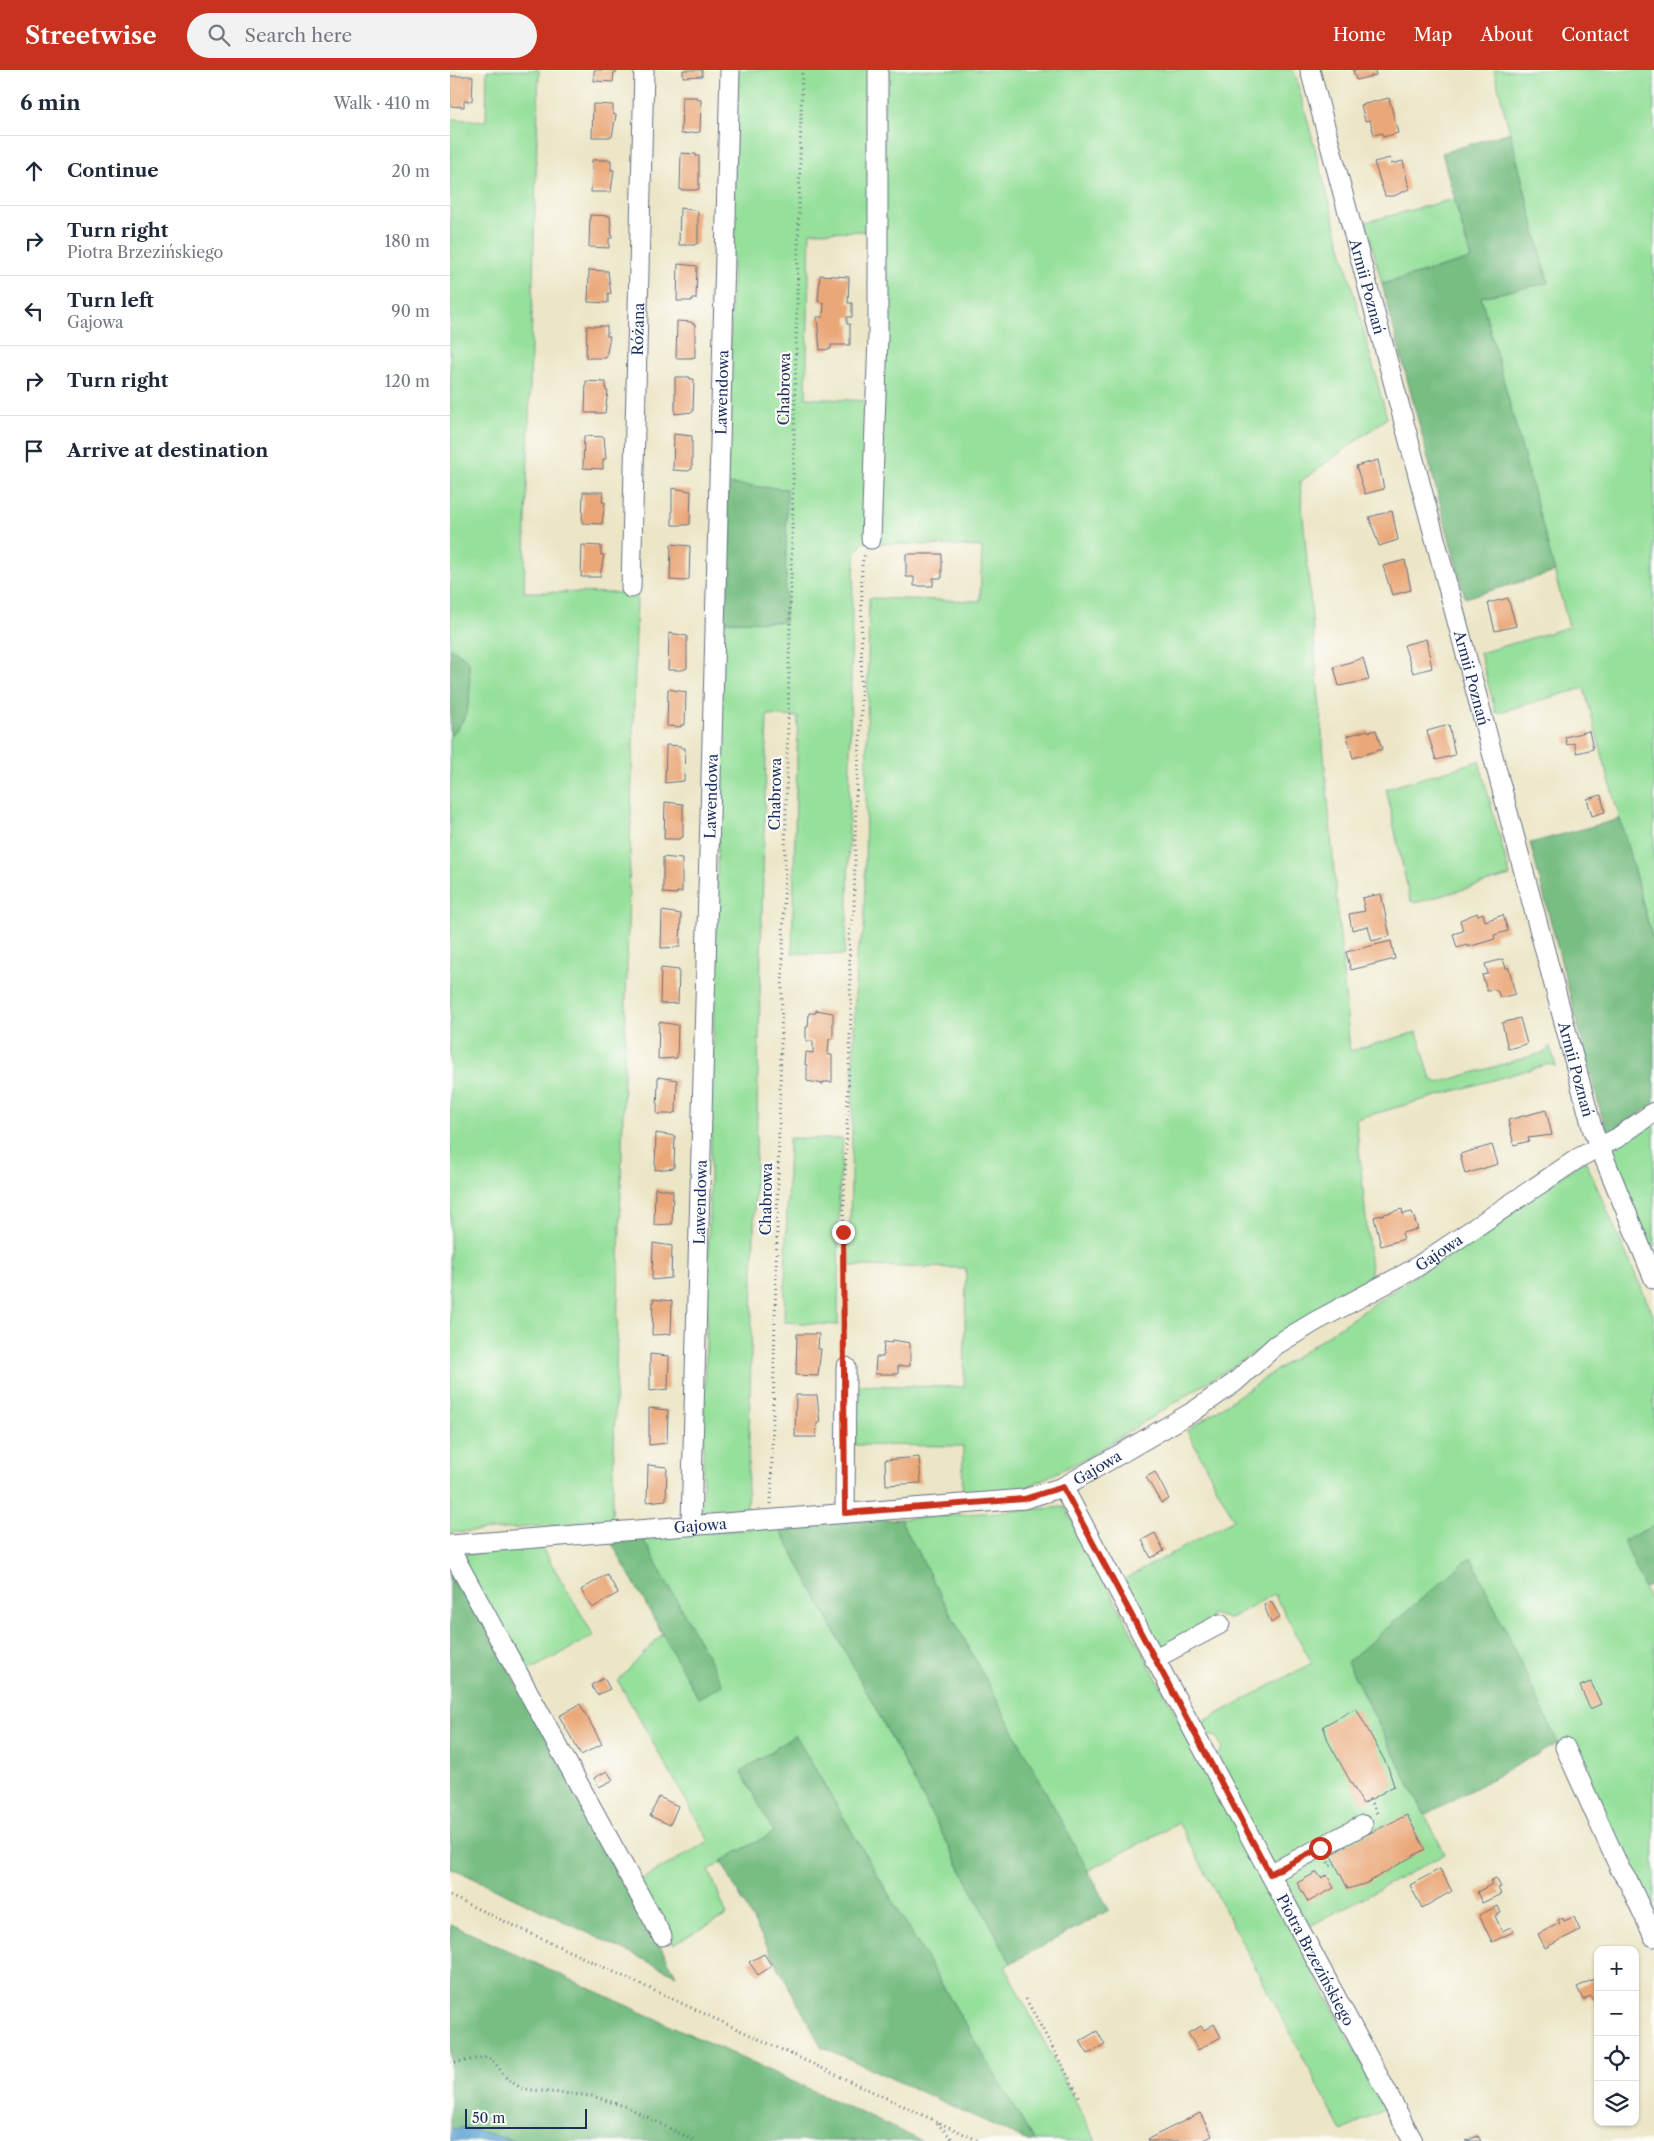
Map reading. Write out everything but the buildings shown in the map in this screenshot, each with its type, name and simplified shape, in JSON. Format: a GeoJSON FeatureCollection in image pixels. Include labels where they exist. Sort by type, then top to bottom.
{"type":"FeatureCollection","features":[{"type":"Feature","properties":{"kind":"street","name":"Różana"},"geometry":{"type":"LineString","coordinates":[[631,588],[644,70]]}},
{"type":"Feature","properties":{"kind":"street","name":"Lawendowa"},"geometry":{"type":"LineString","coordinates":[[691,1524],[730,70]]}},
{"type":"Feature","properties":{"kind":"street"},"geometry":{"type":"LineString","coordinates":[[871,539],[878,336],[878,70]]}},
{"type":"Feature","properties":{"kind":"street","name":"Armii Poznań"},"geometry":{"type":"LineString","coordinates":[[1310,70],[1599,1146],[1654,1279]]}},
{"type":"Feature","properties":{"kind":"street","name":"Gajowa"},"geometry":{"type":"LineString","coordinates":[[450,1545],[691,1524],[1024,1499],[1063,1487],[1194,1411],[1234,1383],[1276,1345],[1316,1321],[1412,1270],[1580,1157],[1617,1138],[1654,1112]]}},
{"type":"Feature","properties":{"kind":"street"},"geometry":{"type":"LineString","coordinates":[[845,1513],[846,1367]]}},
{"type":"Feature","properties":{"kind":"street","name":"Piotra Brzezińskiego"},"geometry":{"type":"LineString","coordinates":[[1063,1487],[1413,2141]]}},
{"type":"Feature","properties":{"kind":"street"},"geometry":{"type":"LineString","coordinates":[[450,1549],[662,1936]]}},
{"type":"Feature","properties":{"kind":"street"},"geometry":{"type":"LineString","coordinates":[[1154,1659],[1220,1624]]}},
{"type":"Feature","properties":{"kind":"street"},"geometry":{"type":"LineString","coordinates":[[1565,1747],[1620,1869],[1629,1883],[1654,1937]]}},
{"type":"Feature","properties":{"kind":"street"},"geometry":{"type":"LineString","coordinates":[[1270,1874],[1363,1825]]}},
{"type":"Feature","properties":{"kind":"path","name":"Chabrowa"},"geometry":{"type":"LineString","coordinates":[[771,1519],[802,70]]}},
{"type":"Feature","properties":{"kind":"path"},"geometry":{"type":"LineString","coordinates":[[846,1367],[843,1232],[851,1013],[849,933],[854,912],[856,795],[861,725],[862,563],[871,539]]}},
{"type":"Feature","properties":{"kind":"path"},"geometry":{"type":"LineString","coordinates":[[450,1896],[978,2141]]}},
{"type":"Feature","properties":{"kind":"path"},"geometry":{"type":"LineString","coordinates":[[1026,1999],[1080,2098]]}},
{"type":"Feature","properties":{"kind":"path"},"geometry":{"type":"LineString","coordinates":[[450,2063],[487,2057],[494,2062],[507,2079],[522,2089],[592,2096],[627,2107],[695,2141]]}},
{"type":"Feature","properties":{"kind":"path"},"geometry":{"type":"LineString","coordinates":[[936,2122],[954,2141]]}},
{"type":"Feature","properties":{"kind":"green space"},"geometry":{"type":"Polygon","coordinates":[[[487,70],[539,70],[524,592],[637,593],[612,1521],[450,1533],[450,736],[463,720],[455,650],[450,649],[450,119],[486,121],[487,70]]]}},
{"type":"Feature","properties":{"kind":"green space"},"geometry":{"type":"Polygon","coordinates":[[[737,70],[875,70],[874,231],[810,232],[806,398],[870,401],[867,539],[856,551],[852,599],[848,906],[844,955],[792,953],[798,717],[767,715],[747,1512],[702,1514],[723,621],[785,622],[727,484],[737,70]]]}},
{"type":"Feature","properties":{"kind":"green space"},"geometry":{"type":"Polygon","coordinates":[[[885,70],[1294,70],[1387,418],[1300,482],[1350,1051],[1417,1032],[1431,1079],[1438,1083],[1545,1052],[1550,1046],[1556,1066],[1549,1064],[1356,1119],[1372,1279],[1085,1459],[1010,1495],[962,1499],[963,1446],[855,1445],[854,1385],[964,1387],[966,1268],[849,1266],[856,955],[864,930],[869,598],[980,601],[982,547],[878,543],[885,70]]]}},
{"type":"Feature","properties":{"kind":"green space"},"geometry":{"type":"Polygon","coordinates":[[[1494,70],[1654,70],[1654,945],[1584,688],[1496,713],[1480,653],[1569,627],[1481,297],[1548,282],[1494,70]]]}},
{"type":"Feature","properties":{"kind":"green space"},"geometry":{"type":"Polygon","coordinates":[[[1510,132],[1548,283],[1481,297],[1555,572],[1465,598],[1382,284],[1471,259],[1442,153],[1510,132]]]}},
{"type":"Feature","properties":{"kind":"green space"},"geometry":{"type":"Polygon","coordinates":[[[1454,199],[1471,259],[1382,284],[1366,222],[1454,199]]]}},
{"type":"Feature","properties":{"kind":"green space"},"geometry":{"type":"Polygon","coordinates":[[[727,484],[787,489],[785,622],[723,621],[727,484]]]}},
{"type":"Feature","properties":{"kind":"green space"},"geometry":{"type":"Polygon","coordinates":[[[450,649],[455,650],[469,662],[470,693],[467,711],[458,728],[450,736],[450,649]]]}},
{"type":"Feature","properties":{"kind":"green space"},"geometry":{"type":"Polygon","coordinates":[[[1479,761],[1510,876],[1415,903],[1410,900],[1386,789],[1479,761]]]}},
{"type":"Feature","properties":{"kind":"green space"},"geometry":{"type":"Polygon","coordinates":[[[1620,819],[1654,945],[1654,1104],[1607,1136],[1530,843],[1620,819]]]}},
{"type":"Feature","properties":{"kind":"green space"},"geometry":{"type":"Polygon","coordinates":[[[1654,1120],[1654,1257],[1611,1149],[1654,1120]]]}},
{"type":"Feature","properties":{"kind":"green space"},"geometry":{"type":"Polygon","coordinates":[[[789,1138],[843,1139],[839,1193],[838,1325],[784,1322],[789,1138]]]}},
{"type":"Feature","properties":{"kind":"green space"},"geometry":{"type":"Polygon","coordinates":[[[1585,1160],[1654,1317],[1654,1526],[1624,1540],[1654,1611],[1654,1926],[1615,1866],[1471,1557],[1362,1692],[1445,1854],[1306,1928],[1214,1759],[1222,1749],[1217,1737],[1205,1735],[1199,1724],[1312,1663],[1274,1594],[1229,1619],[1212,1614],[1209,1623],[1156,1651],[1119,1582],[1234,1520],[1187,1431],[1585,1160]]]}},
{"type":"Feature","properties":{"kind":"green space"},"geometry":{"type":"Polygon","coordinates":[[[1065,1507],[1386,2108],[1342,2131],[1179,1823],[1087,1871],[900,1519],[1065,1507]]]}},
{"type":"Feature","properties":{"kind":"green space"},"geometry":{"type":"Polygon","coordinates":[[[900,1519],[1109,1910],[1011,1963],[779,1527],[900,1519]]]}},
{"type":"Feature","properties":{"kind":"green space"},"geometry":{"type":"Polygon","coordinates":[[[1654,1526],[1654,1584],[1644,1588],[1624,1540],[1654,1526]]]}},
{"type":"Feature","properties":{"kind":"green space"},"geometry":{"type":"Polygon","coordinates":[[[779,1527],[1011,1963],[1005,1967],[1096,2141],[1034,2141],[795,1735],[774,1832],[709,1870],[727,1915],[673,1944],[639,1881],[709,1841],[618,1681],[663,1633],[698,1697],[642,1537],[779,1527]]]}},
{"type":"Feature","properties":{"kind":"green space"},"geometry":{"type":"Polygon","coordinates":[[[642,1537],[723,1685],[698,1698],[610,1540],[642,1537]]]}},
{"type":"Feature","properties":{"kind":"green space"},"geometry":{"type":"Polygon","coordinates":[[[541,1546],[594,1636],[524,1673],[462,1561],[466,1554],[541,1546]]]}},
{"type":"Feature","properties":{"kind":"green space"},"geometry":{"type":"Polygon","coordinates":[[[1471,1557],[1558,1743],[1425,1815],[1347,1662],[1471,1557]]]}},
{"type":"Feature","properties":{"kind":"green space"},"geometry":{"type":"Polygon","coordinates":[[[450,1562],[676,1975],[450,1867],[450,1562]]]}},
{"type":"Feature","properties":{"kind":"green space"},"geometry":{"type":"Polygon","coordinates":[[[795,1735],[1034,2141],[1028,2141],[821,2046],[721,1861],[774,1832],[741,1772],[795,1735]]]}},
{"type":"Feature","properties":{"kind":"green space"},"geometry":{"type":"Polygon","coordinates":[[[450,1924],[922,2141],[515,2141],[466,2128],[450,2129],[450,1924]]]}},
{"type":"Feature","properties":{"kind":"water"},"geometry":{"type":"Polygon","coordinates":[[[466,2128],[515,2141],[450,2141],[450,2129],[466,2128]]]}},
{"type":"Feature","properties":{"kind":"route"},"geometry":{"type":"LineString","coordinates":[[843,1232],[844,1345],[846,1367],[845,1513],[1024,1499],[1063,1487],[1270,1874],[1320,1848]]}}]}
